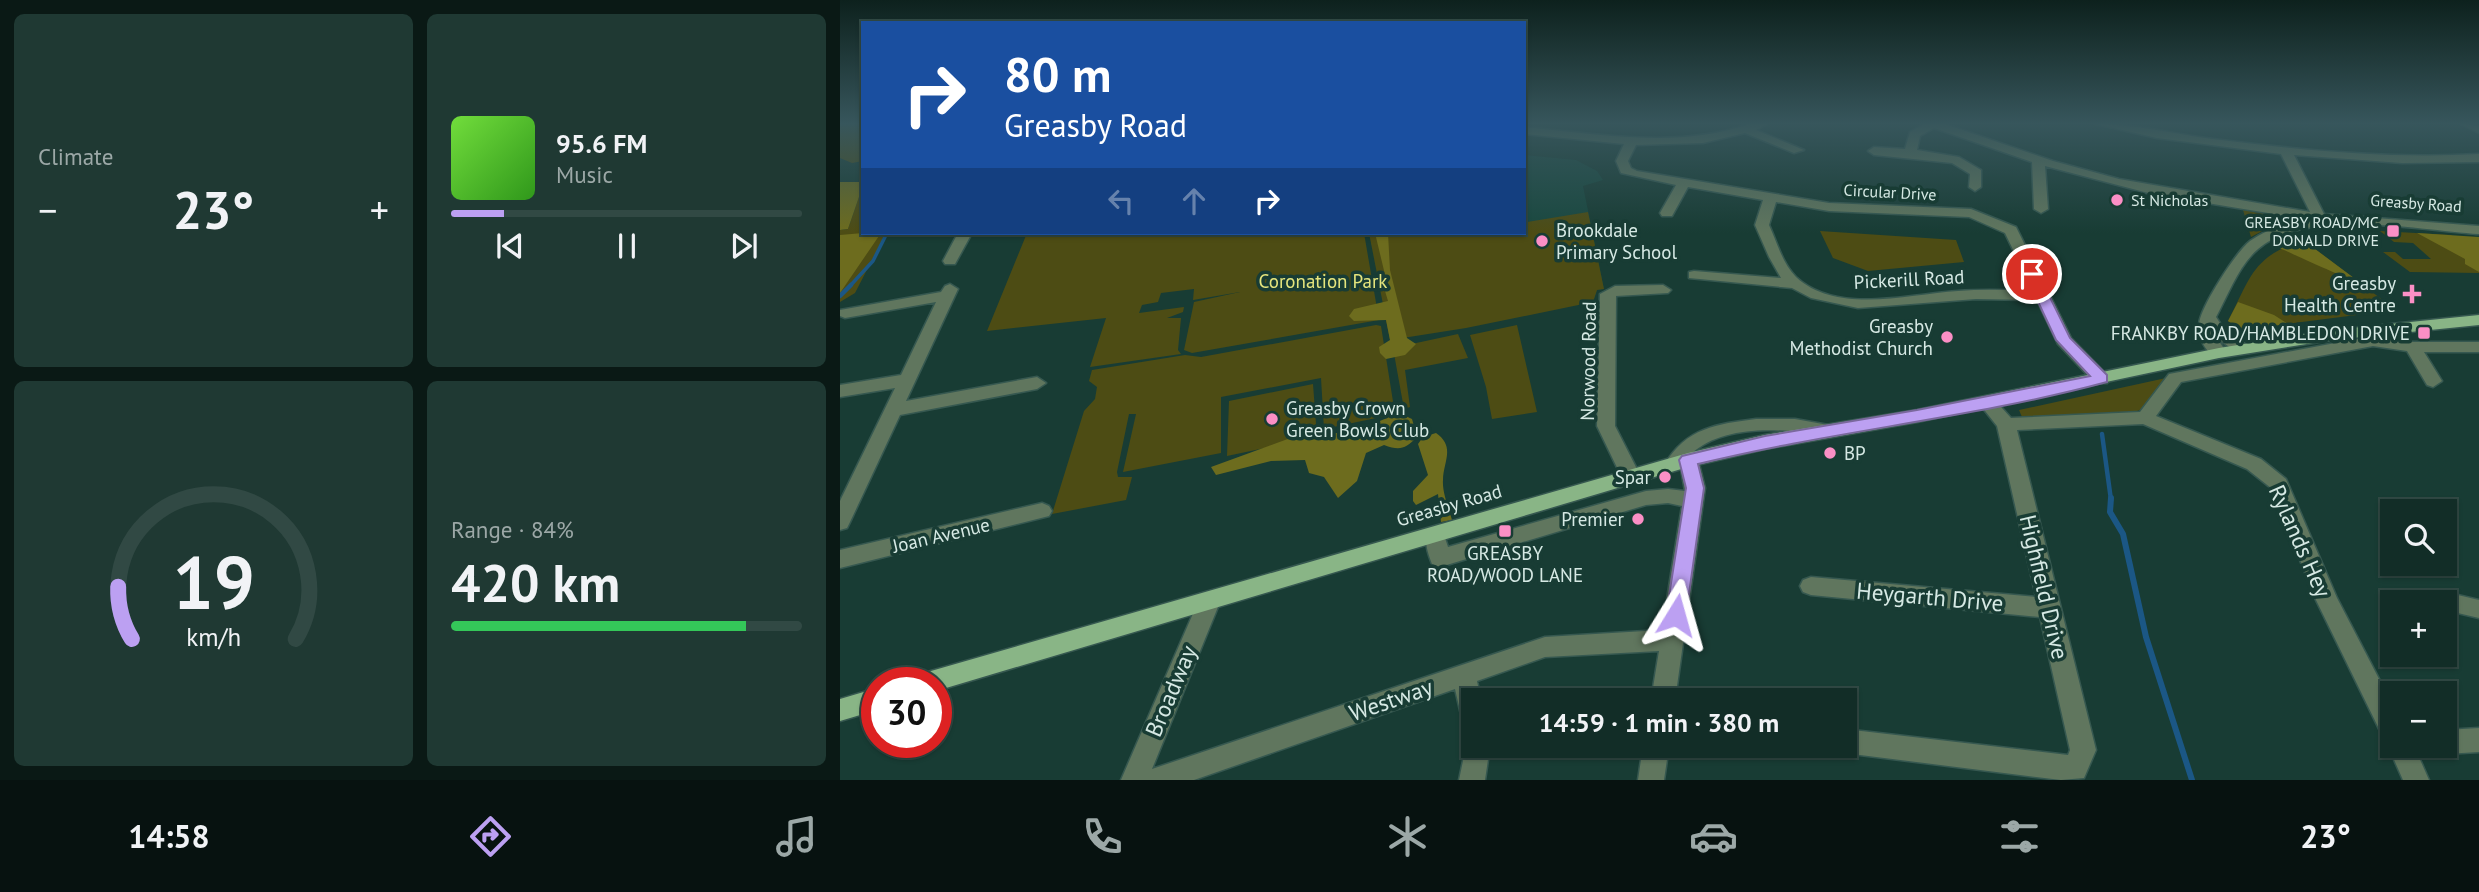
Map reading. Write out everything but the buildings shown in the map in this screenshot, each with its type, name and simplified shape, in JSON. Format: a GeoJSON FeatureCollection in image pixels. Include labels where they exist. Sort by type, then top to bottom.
{"type":"FeatureCollection","features":[{"type":"Feature","properties":{"kind":"main road","name":"Greasby Road"},"geometry":{"type":"LineString","coordinates":[[952,676],[1681,462],[2219,353],[2332,335],[2479,320]]}},
{"type":"Feature","properties":{"kind":"main road"},"geometry":{"type":"LineString","coordinates":[[840,710],[861,704]]}},
{"type":"Feature","properties":{"kind":"street","name":"Circular Drive"},"geometry":{"type":"LineString","coordinates":[[1622,160],[1625,170],[1634,174],[1684,183],[1829,207],[1971,213],[2011,230],[2064,340],[2101,379]]}},
{"type":"Feature","properties":{"kind":"street"},"geometry":{"type":"LineString","coordinates":[[1947,160],[1965,164],[1977,173],[1975,187]]}},
{"type":"Feature","properties":{"kind":"street"},"geometry":{"type":"LineString","coordinates":[[2292,160],[2325,218]]}},
{"type":"Feature","properties":{"kind":"street"},"geometry":{"type":"LineString","coordinates":[[2401,160],[2444,160]]}},
{"type":"Feature","properties":{"kind":"street"},"geometry":{"type":"LineString","coordinates":[[2041,209],[2038,161],[2136,186],[2296,219]]}},
{"type":"Feature","properties":{"kind":"street"},"geometry":{"type":"LineString","coordinates":[[1668,213],[1684,183]]}},
{"type":"Feature","properties":{"kind":"street"},"geometry":{"type":"LineString","coordinates":[[1771,196],[1762,225],[1785,274],[1796,284]]}},
{"type":"Feature","properties":{"kind":"street","name":"Greasby Road"},"geometry":{"type":"LineString","coordinates":[[2208,317],[2254,245],[2296,219],[2325,218],[2351,222]]}},
{"type":"Feature","properties":{"kind":"street","name":"Greasby Road"},"geometry":{"type":"LineString","coordinates":[[2296,219],[2479,230]]}},
{"type":"Feature","properties":{"kind":"street"},"geometry":{"type":"LineString","coordinates":[[950,261],[964,235]]}},
{"type":"Feature","properties":{"kind":"street","name":"Pickerill Road"},"geometry":{"type":"LineString","coordinates":[[1693,275],[1796,284],[1818,295],[1858,303],[1969,294],[2042,296]]}},
{"type":"Feature","properties":{"kind":"street","name":"Norwood Road"},"geometry":{"type":"LineString","coordinates":[[1631,477],[1606,426],[1608,294],[1615,291],[1663,290]]}},
{"type":"Feature","properties":{"kind":"street"},"geometry":{"type":"LineString","coordinates":[[840,523],[948,293],[845,313]]}},
{"type":"Feature","properties":{"kind":"street"},"geometry":{"type":"LineString","coordinates":[[2208,317],[2216,329],[2242,349]]}},
{"type":"Feature","properties":{"kind":"street"},"geometry":{"type":"LineString","coordinates":[[2208,317],[2205,326],[2209,342],[2219,353]]}},
{"type":"Feature","properties":{"kind":"street"},"geometry":{"type":"LineString","coordinates":[[1987,402],[2006,424],[2145,418],[2175,378],[2373,341],[2413,347],[2479,347]]}},
{"type":"Feature","properties":{"kind":"street"},"geometry":{"type":"LineString","coordinates":[[2413,347],[2433,381]]}},
{"type":"Feature","properties":{"kind":"street"},"geometry":{"type":"LineString","coordinates":[[840,391],[906,380]]}},
{"type":"Feature","properties":{"kind":"street"},"geometry":{"type":"LineString","coordinates":[[892,410],[1037,383]]}},
{"type":"Feature","properties":{"kind":"street","name":"Rylands Hey"},"geometry":{"type":"LineString","coordinates":[[2145,418],[2254,464],[2279,484],[2326,600],[2380,706]]}},
{"type":"Feature","properties":{"kind":"street","name":"Highfield Drive"},"geometry":{"type":"LineString","coordinates":[[1857,743],[2075,769],[2083,750],[2006,424]]}},
{"type":"Feature","properties":{"kind":"street"},"geometry":{"type":"LineString","coordinates":[[1665,688],[1693,500],[1694,475],[1681,462]]}},
{"type":"Feature","properties":{"kind":"street"},"geometry":{"type":"LineString","coordinates":[[1435,535],[1440,558],[1646,498],[1668,496],[1693,500]]}},
{"type":"Feature","properties":{"kind":"street","name":"Joan Avenue"},"geometry":{"type":"LineString","coordinates":[[840,559],[1042,511]]}},
{"type":"Feature","properties":{"kind":"street","name":"Heygarth Drive"},"geometry":{"type":"LineString","coordinates":[[1811,586],[2049,608]]}},
{"type":"Feature","properties":{"kind":"street","name":"Broadway"},"geometry":{"type":"LineString","coordinates":[[1134,780],[1209,602]]}},
{"type":"Feature","properties":{"kind":"street"},"geometry":{"type":"LineString","coordinates":[[2457,604],[2479,609]]}},
{"type":"Feature","properties":{"kind":"street","name":"Westway"},"geometry":{"type":"LineString","coordinates":[[1157,780],[1545,647],[1672,639]]}},
{"type":"Feature","properties":{"kind":"street"},"geometry":{"type":"LineString","coordinates":[[1464,675],[1467,688]]}},
{"type":"Feature","properties":{"kind":"street"},"geometry":{"type":"LineString","coordinates":[[2457,741],[2479,740]]}},
{"type":"Feature","properties":{"kind":"street"},"geometry":{"type":"LineString","coordinates":[[1472,780],[1476,758]]}},
{"type":"Feature","properties":{"kind":"street"},"geometry":{"type":"LineString","coordinates":[[1651,780],[1654,758]]}},
{"type":"Feature","properties":{"kind":"street"},"geometry":{"type":"LineString","coordinates":[[2407,758],[2416,780]]}},
{"type":"Feature","properties":{"kind":"shaded area","name":"Brookdale Primary School"},"geometry":{"type":"Polygon","coordinates":[[[1526,160],[1577,160],[1597,171],[1603,180],[1583,186],[1604,289],[1597,290],[1593,302],[1526,235],[1526,160]]]}},
{"type":"Feature","properties":{"kind":"shaded area"},"geometry":{"type":"Polygon","coordinates":[[[840,182],[861,182],[861,196],[848,229],[840,230],[840,182]]]}},
{"type":"Feature","properties":{"kind":"shaded area"},"geometry":{"type":"Polygon","coordinates":[[[2417,233],[2479,237],[2479,272],[2465,264],[2465,259],[2417,233]]]}},
{"type":"Feature","properties":{"kind":"shaded area"},"geometry":{"type":"Polygon","coordinates":[[[840,235],[880,235],[840,293],[840,235]]]}},
{"type":"Feature","properties":{"kind":"shaded area"},"geometry":{"type":"Polygon","coordinates":[[[1375,235],[1388,235],[1390,270],[1407,338],[1416,344],[1405,355],[1386,359],[1380,353],[1379,347],[1390,340],[1386,320],[1354,321],[1349,316],[1354,309],[1388,301],[1385,291],[1387,283],[1375,235]]]}},
{"type":"Feature","properties":{"kind":"shaded area"},"geometry":{"type":"Polygon","coordinates":[[[2303,240],[2358,281],[2279,248],[2303,240]]]}},
{"type":"Feature","properties":{"kind":"shaded area"},"geometry":{"type":"Polygon","coordinates":[[[2238,302],[2274,315],[2288,324],[2240,330],[2228,321],[2238,302]]]}},
{"type":"Feature","properties":{"kind":"shaded area"},"geometry":{"type":"Polygon","coordinates":[[[1399,413],[1412,419],[1417,437],[1402,448],[1384,445],[1366,453],[1357,481],[1338,498],[1324,477],[1309,473],[1305,460],[1271,461],[1216,475],[1211,467],[1304,433],[1351,433],[1399,413]]]}},
{"type":"Feature","properties":{"kind":"shaded area"},"geometry":{"type":"Polygon","coordinates":[[[1436,433],[1442,438],[1447,449],[1443,485],[1452,520],[1441,522],[1438,494],[1416,505],[1413,501],[1413,491],[1428,475],[1418,444],[1423,437],[1436,433]]]}},
{"type":"Feature","properties":{"kind":"green space"},"geometry":{"type":"Polygon","coordinates":[[[861,196],[861,235],[885,235],[855,293],[840,302],[840,230],[848,229],[861,196]]]}},
{"type":"Feature","properties":{"kind":"green space"},"geometry":{"type":"Polygon","coordinates":[[[2243,210],[2276,216],[2285,224],[2272,226],[2251,237],[2243,210]]]}},
{"type":"Feature","properties":{"kind":"green space"},"geometry":{"type":"Polygon","coordinates":[[[1588,212],[1604,289],[1597,290],[1593,302],[1466,328],[1390,340],[1369,235],[1526,235],[1526,220],[1527,222],[1588,212]]]}},
{"type":"Feature","properties":{"kind":"green space"},"geometry":{"type":"Polygon","coordinates":[[[1820,231],[1956,240],[1964,262],[1868,271],[1833,258],[1820,231]]]}},
{"type":"Feature","properties":{"kind":"green space"},"geometry":{"type":"Polygon","coordinates":[[[2380,231],[2451,235],[2479,253],[2479,273],[2410,272],[2383,252],[2395,252],[2403,259],[2431,259],[2413,243],[2394,242],[2380,231]]]}},
{"type":"Feature","properties":{"kind":"green space","name":"Coronation Park"},"geometry":{"type":"Polygon","coordinates":[[[1026,235],[1364,235],[1379,320],[1192,353],[1184,350],[1194,302],[1240,292],[1193,300],[1194,289],[1161,293],[1158,302],[1142,305],[1139,313],[1184,307],[1183,312],[1167,318],[1181,318],[1178,350],[1181,354],[1090,367],[1106,318],[987,331],[1026,235]]]}},
{"type":"Feature","properties":{"kind":"green space"},"geometry":{"type":"Polygon","coordinates":[[[2303,240],[2396,310],[2240,330],[2228,321],[2248,281],[2263,261],[2303,240]]]}},
{"type":"Feature","properties":{"kind":"green space"},"geometry":{"type":"Polygon","coordinates":[[[1517,325],[1537,412],[1492,419],[1486,387],[1470,335],[1517,325]]]}},
{"type":"Feature","properties":{"kind":"green space"},"geometry":{"type":"Polygon","coordinates":[[[1381,326],[1395,414],[1324,429],[1321,378],[1221,397],[1221,453],[1123,472],[1136,414],[1129,414],[1117,472],[1118,477],[1132,477],[1126,500],[1052,514],[1084,411],[1095,399],[1097,387],[1089,381],[1092,370],[1185,355],[1201,357],[1381,326]]]}},
{"type":"Feature","properties":{"kind":"green space"},"geometry":{"type":"Polygon","coordinates":[[[1458,334],[1468,358],[1405,370],[1410,407],[1404,409],[1393,348],[1458,334]]]}},
{"type":"Feature","properties":{"kind":"green space"},"geometry":{"type":"Polygon","coordinates":[[[2166,378],[2142,409],[2130,414],[2022,417],[2019,410],[2166,378]]]}},
{"type":"Feature","properties":{"kind":"green space","name":"Greasby Crown Green Bowls Club"},"geometry":{"type":"Polygon","coordinates":[[[1313,384],[1317,437],[1227,456],[1229,401],[1313,384]]]}},
{"type":"Feature","properties":{"kind":"waterway"},"geometry":{"type":"LineString","coordinates":[[849,287],[873,261],[886,235]]}},
{"type":"Feature","properties":{"kind":"waterway"},"geometry":{"type":"LineString","coordinates":[[840,296],[849,287]]}},
{"type":"Feature","properties":{"kind":"waterway"},"geometry":{"type":"LineString","coordinates":[[2102,434],[2111,499]]}},
{"type":"Feature","properties":{"kind":"waterway"},"geometry":{"type":"LineString","coordinates":[[2111,499],[2110,512],[2123,534],[2146,637],[2192,780]]}},
{"type":"Feature","properties":{"kind":"place","name":"St Nicholas"},"geometry":{"type":"Point","coordinates":[2117,200]}},
{"type":"Feature","properties":{"kind":"place","name":"GREASBY ROAD/MC DONALD DRIVE"},"geometry":{"type":"Point","coordinates":[2393,231]}},
{"type":"Feature","properties":{"kind":"place","name":"Brookdale Primary School"},"geometry":{"type":"Point","coordinates":[1542,241]}},
{"type":"Feature","properties":{"kind":"place","name":"Greasby Health Centre"},"geometry":{"type":"Point","coordinates":[2412,294]}},
{"type":"Feature","properties":{"kind":"place","name":"FRANKBY ROAD/HAMBLEDON DRIVE"},"geometry":{"type":"Point","coordinates":[2424,333]}},
{"type":"Feature","properties":{"kind":"place","name":"Greasby Methodist Church"},"geometry":{"type":"Point","coordinates":[1947,337]}},
{"type":"Feature","properties":{"kind":"place","name":"Greasby Crown Green Bowls Club"},"geometry":{"type":"Point","coordinates":[1272,419]}},
{"type":"Feature","properties":{"kind":"place","name":"BP"},"geometry":{"type":"Point","coordinates":[1830,453]}},
{"type":"Feature","properties":{"kind":"place","name":"Spar"},"geometry":{"type":"Point","coordinates":[1665,477]}},
{"type":"Feature","properties":{"kind":"place","name":"Premier"},"geometry":{"type":"Point","coordinates":[1638,519]}},
{"type":"Feature","properties":{"kind":"place","name":"GREASBY ROAD/WOOD LANE"},"geometry":{"type":"Point","coordinates":[1505,531]}},
{"type":"Feature","properties":{"kind":"route"},"geometry":{"type":"LineString","coordinates":[[1676,615],[1695,488],[1694,475],[1688,460],[1765,442],[1917,416],[2101,379],[2064,340],[2032,274]]}}]}
